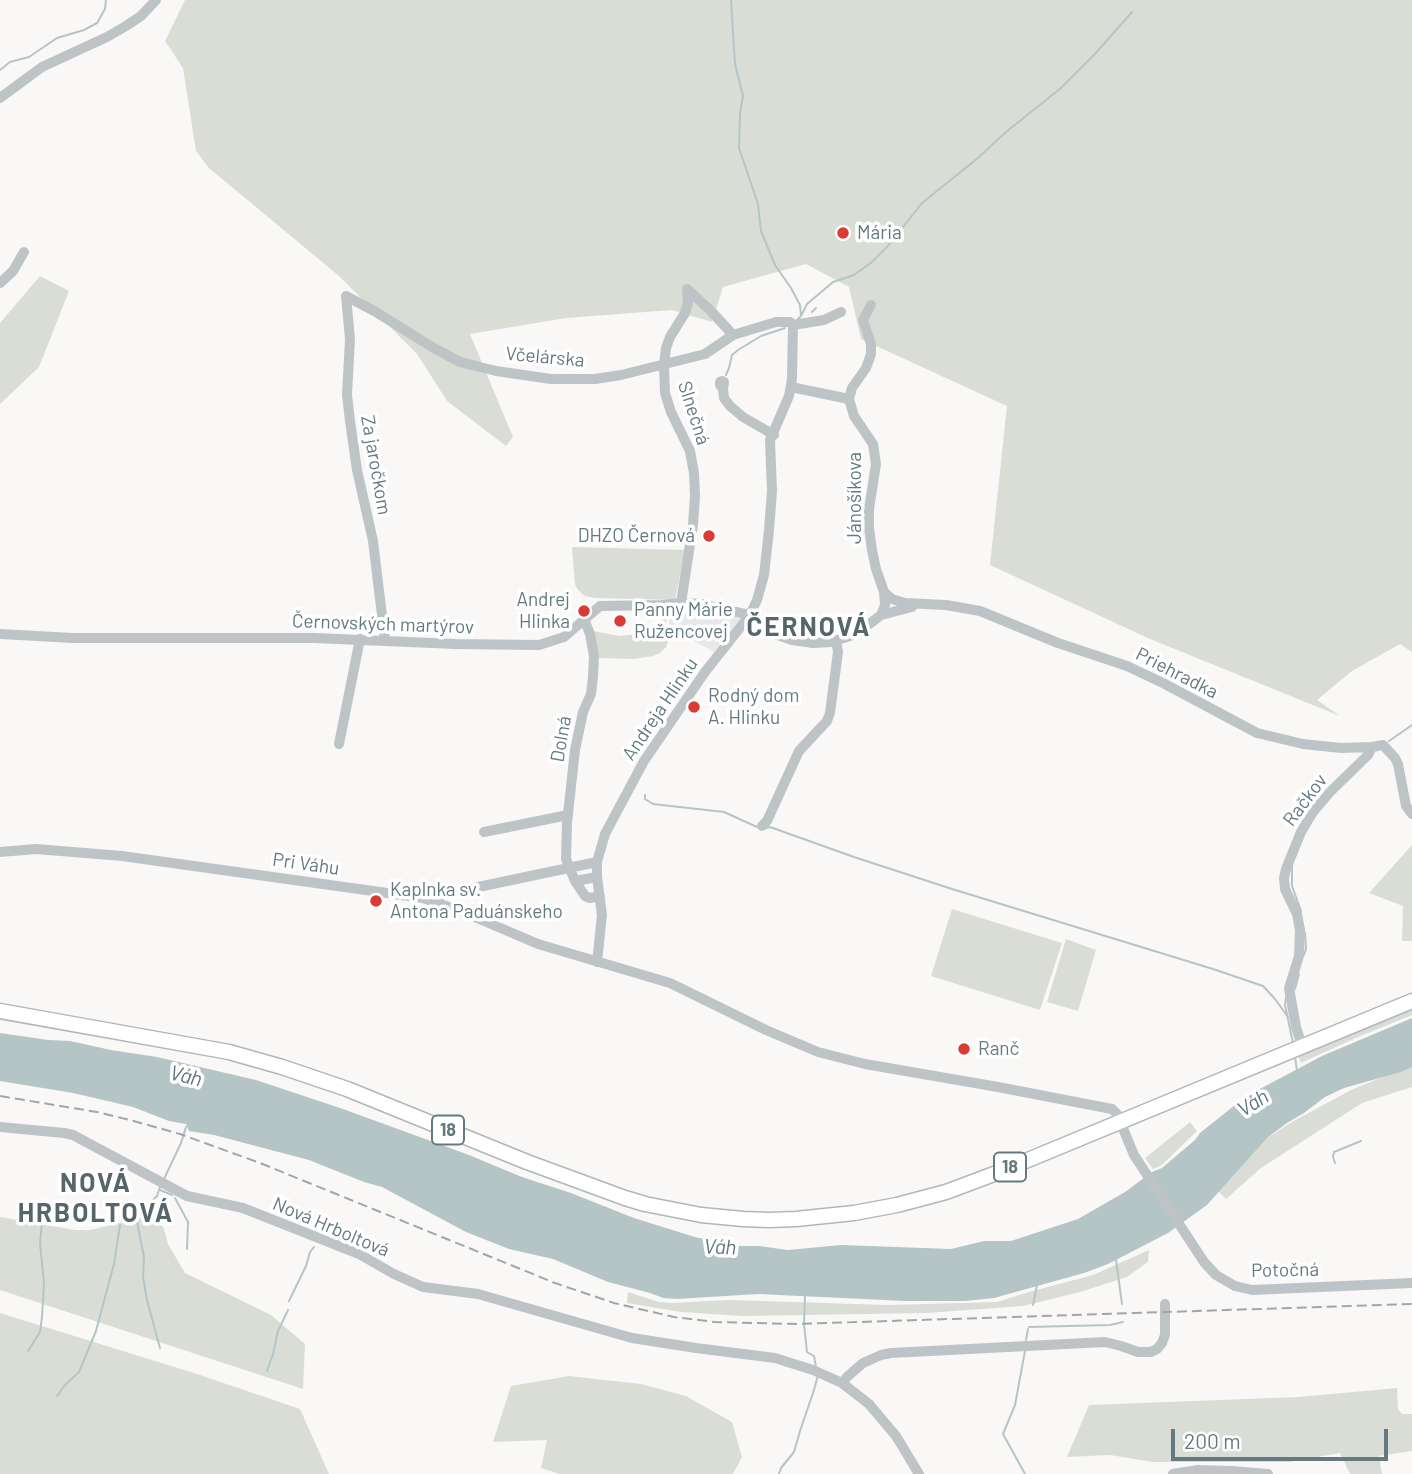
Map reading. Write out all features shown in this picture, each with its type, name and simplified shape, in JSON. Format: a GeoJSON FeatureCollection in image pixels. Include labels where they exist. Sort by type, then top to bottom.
{"type":"FeatureCollection","features":[{"type":"Feature","properties":{"kind":"main road","name":"18"},"geometry":{"type":"LineString","coordinates":[[0,1011],[229,1052],[289,1069],[347,1089],[600,1190],[652,1205],[701,1215],[743,1219],[796,1219],[874,1210],[969,1184],[1412,1001]]}},
{"type":"Feature","properties":{"kind":"street"},"geometry":{"type":"LineString","coordinates":[[0,98],[43,67],[126,26],[141,16],[156,0]]}},
{"type":"Feature","properties":{"kind":"street"},"geometry":{"type":"LineString","coordinates":[[0,283],[13,271],[24,252]]}},
{"type":"Feature","properties":{"kind":"street","name":"Slnečná"},"geometry":{"type":"LineString","coordinates":[[681,603],[694,525],[695,484],[690,451],[665,393],[664,365],[666,348],[685,313],[688,303],[687,289],[733,335]]}},
{"type":"Feature","properties":{"kind":"street","name":"Včelárska"},"geometry":{"type":"LineString","coordinates":[[346,296],[460,362],[496,371],[551,379],[595,379],[621,375],[705,354],[733,335],[776,322],[824,320],[841,312]]}},
{"type":"Feature","properties":{"kind":"street","name":"Za jaročkom"},"geometry":{"type":"LineString","coordinates":[[346,296],[350,339],[347,395],[357,470],[373,541],[385,640]]}},
{"type":"Feature","properties":{"kind":"street"},"geometry":{"type":"LineString","coordinates":[[791,387],[849,399],[852,388],[866,368],[871,354],[871,344],[863,320],[871,305]]}},
{"type":"Feature","properties":{"kind":"street"},"geometry":{"type":"LineString","coordinates":[[723,390],[724,398],[730,406],[772,438],[791,387],[792,323]]}},
{"type":"Feature","properties":{"kind":"street","name":"Jánošíkova"},"geometry":{"type":"LineString","coordinates":[[849,399],[854,416],[873,444],[876,460],[869,528],[876,569],[884,592],[885,605],[881,615]]}},
{"type":"Feature","properties":{"kind":"street","name":"Andreja Hlinku"},"geometry":{"type":"LineString","coordinates":[[597,962],[601,915],[597,862],[605,834],[644,761],[705,672],[747,618],[757,600],[764,575],[772,491],[772,438]]}},
{"type":"Feature","properties":{"kind":"street","name":"Priehradka"},"geometry":{"type":"LineString","coordinates":[[884,592],[892,599],[905,603],[946,605],[980,611],[1058,643],[1127,666],[1163,682],[1257,733],[1303,744],[1341,748],[1372,747]]}},
{"type":"Feature","properties":{"kind":"street","name":"Černovských martýrov"},"geometry":{"type":"LineString","coordinates":[[0,634],[73,639],[360,639],[540,645],[564,637],[600,606],[702,604],[747,618]]}},
{"type":"Feature","properties":{"kind":"street"},"geometry":{"type":"LineString","coordinates":[[747,618],[763,630],[792,640],[831,642],[850,636],[881,615],[925,604]]}},
{"type":"Feature","properties":{"kind":"street","name":"Dolná"},"geometry":{"type":"LineString","coordinates":[[568,867],[568,815],[575,750],[583,712],[591,694],[593,677],[594,656],[584,619]]}},
{"type":"Feature","properties":{"kind":"street"},"geometry":{"type":"LineString","coordinates":[[339,744],[360,639]]}},
{"type":"Feature","properties":{"kind":"street"},"geometry":{"type":"LineString","coordinates":[[762,827],[799,751],[827,722],[838,652],[836,640]]}},
{"type":"Feature","properties":{"kind":"street"},"geometry":{"type":"LineString","coordinates":[[1372,747],[1383,745],[1395,758],[1406,806],[1412,814]]}},
{"type":"Feature","properties":{"kind":"street","name":"Račkov"},"geometry":{"type":"LineString","coordinates":[[1296,1048],[1296,1027],[1289,990],[1299,956],[1300,930],[1297,914],[1285,890],[1286,869],[1292,850],[1313,812],[1372,747]]}},
{"type":"Feature","properties":{"kind":"street"},"geometry":{"type":"LineString","coordinates":[[484,832],[568,815]]}},
{"type":"Feature","properties":{"kind":"street","name":"Pri Váhu"},"geometry":{"type":"LineString","coordinates":[[0,852],[36,849],[122,856],[423,898],[538,944],[670,983],[765,1030],[818,1052],[865,1064],[1107,1107],[1117,1114],[1121,1122]]}},
{"type":"Feature","properties":{"kind":"street"},"geometry":{"type":"LineString","coordinates":[[423,898],[597,862]]}},
{"type":"Feature","properties":{"kind":"street"},"geometry":{"type":"LineString","coordinates":[[568,867],[585,896],[600,896]]}},
{"type":"Feature","properties":{"kind":"street"},"geometry":{"type":"LineString","coordinates":[[575,881],[597,877]]}},
{"type":"Feature","properties":{"kind":"street","name":"Potočná"},"geometry":{"type":"LineString","coordinates":[[1121,1122],[1134,1155],[1183,1232],[1216,1275],[1235,1286],[1252,1290],[1412,1283]]}},
{"type":"Feature","properties":{"kind":"street","name":"Nová Hrboltová"},"geometry":{"type":"LineString","coordinates":[[0,1127],[73,1135],[187,1196],[233,1205],[359,1254],[423,1287],[478,1294],[632,1338],[775,1358],[817,1371],[842,1383],[881,1416],[904,1447],[919,1474]]}},
{"type":"Feature","properties":{"kind":"street"},"geometry":{"type":"LineString","coordinates":[[842,1383],[863,1363],[891,1353],[1105,1342],[1138,1352],[1151,1352],[1162,1343],[1165,1335],[1165,1304]]}},
{"type":"Feature","properties":{"kind":"street"},"geometry":{"type":"LineString","coordinates":[[1173,1474],[1209,1470],[1268,1474]]}},
{"type":"Feature","properties":{"kind":"shaded area"},"geometry":{"type":"Polygon","coordinates":[[[185,0],[1412,0],[1412,652],[1400,644],[1352,671],[1317,700],[1340,716],[1150,639],[990,565],[1007,406],[861,339],[849,287],[806,264],[723,287],[712,322],[672,310],[566,318],[470,334],[513,437],[506,446],[447,401],[417,354],[339,276],[209,168],[196,151],[183,68],[165,41],[185,0]]]}},
{"type":"Feature","properties":{"kind":"shaded area"},"geometry":{"type":"Polygon","coordinates":[[[40,276],[69,291],[39,367],[0,404],[0,323],[40,276]]]}},
{"type":"Feature","properties":{"kind":"shaded area"},"geometry":{"type":"Polygon","coordinates":[[[572,547],[685,550],[675,600],[585,596],[575,585],[572,547]]]}},
{"type":"Feature","properties":{"kind":"shaded area"},"geometry":{"type":"Polygon","coordinates":[[[670,607],[703,607],[744,616],[714,652],[685,636],[668,633],[670,607]]]}},
{"type":"Feature","properties":{"kind":"shaded area"},"geometry":{"type":"Polygon","coordinates":[[[667,616],[666,635],[670,636],[666,647],[660,653],[634,659],[598,658],[593,631],[620,636],[638,634],[654,627],[667,616]]]}},
{"type":"Feature","properties":{"kind":"shaded area"},"geometry":{"type":"Polygon","coordinates":[[[1412,845],[1412,941],[1402,941],[1403,906],[1369,893],[1412,845]]]}},
{"type":"Feature","properties":{"kind":"shaded area"},"geometry":{"type":"Polygon","coordinates":[[[952,909],[1062,943],[1040,1010],[931,976],[952,909]]]}},
{"type":"Feature","properties":{"kind":"shaded area"},"geometry":{"type":"Polygon","coordinates":[[[1066,939],[1096,950],[1078,1011],[1047,1002],[1066,939]]]}},
{"type":"Feature","properties":{"kind":"shaded area"},"geometry":{"type":"Polygon","coordinates":[[[1412,1008],[1412,1015],[1301,1063],[1298,1055],[1412,1008]]]}},
{"type":"Feature","properties":{"kind":"shaded area"},"geometry":{"type":"Polygon","coordinates":[[[1412,1065],[1412,1087],[1362,1103],[1261,1168],[1226,1199],[1218,1191],[1254,1147],[1290,1123],[1351,1090],[1412,1065]]]}},
{"type":"Feature","properties":{"kind":"shaded area"},"geometry":{"type":"Polygon","coordinates":[[[1190,1122],[1197,1131],[1162,1165],[1153,1169],[1145,1158],[1190,1122]]]}},
{"type":"Feature","properties":{"kind":"shaded area"},"geometry":{"type":"Polygon","coordinates":[[[0,1217],[75,1230],[90,1230],[153,1217],[164,1229],[168,1244],[185,1273],[271,1315],[305,1344],[303,1389],[0,1290],[0,1217]]]}},
{"type":"Feature","properties":{"kind":"shaded area"},"geometry":{"type":"Polygon","coordinates":[[[1149,1250],[1148,1262],[1127,1277],[1023,1306],[926,1313],[742,1316],[681,1312],[627,1303],[628,1292],[659,1302],[672,1303],[728,1300],[888,1305],[997,1302],[1093,1275],[1149,1250]]]}},
{"type":"Feature","properties":{"kind":"shaded area"},"geometry":{"type":"Polygon","coordinates":[[[0,1313],[300,1409],[329,1474],[0,1474],[0,1313]]]}},
{"type":"Feature","properties":{"kind":"shaded area"},"geometry":{"type":"Polygon","coordinates":[[[569,1376],[641,1384],[686,1396],[732,1422],[742,1457],[733,1474],[560,1474],[541,1468],[547,1440],[493,1442],[511,1386],[569,1376]]]}},
{"type":"Feature","properties":{"kind":"shaded area"},"geometry":{"type":"Polygon","coordinates":[[[1397,1388],[1398,1409],[1402,1414],[1412,1414],[1412,1451],[1379,1456],[1382,1474],[1350,1474],[1340,1453],[1289,1462],[1153,1462],[1110,1455],[1067,1457],[1089,1405],[1298,1397],[1397,1388]]]}},
{"type":"Feature","properties":{"kind":"water","name":"Váh"},"geometry":{"type":"Polygon","coordinates":[[[1412,1018],[1412,1067],[1344,1088],[1325,1097],[1267,1138],[1207,1205],[1168,1233],[1108,1264],[1084,1273],[994,1298],[965,1301],[758,1294],[663,1298],[608,1282],[553,1259],[509,1249],[466,1232],[382,1187],[309,1160],[189,1131],[186,1124],[169,1121],[133,1107],[73,1093],[0,1081],[0,1033],[70,1041],[157,1057],[256,1080],[469,1155],[634,1218],[698,1238],[736,1246],[788,1250],[841,1245],[951,1249],[984,1241],[1011,1241],[1078,1219],[1162,1168],[1200,1133],[1256,1091],[1322,1056],[1412,1018]]]}},
{"type":"Feature","properties":{"kind":"waterway"},"geometry":{"type":"LineString","coordinates":[[0,70],[10,62],[29,57],[57,38],[97,23],[105,9],[106,0]]}},
{"type":"Feature","properties":{"kind":"waterway"},"geometry":{"type":"LineString","coordinates":[[731,0],[735,64],[743,96],[739,148],[758,204],[761,231],[775,265],[800,305],[801,316],[798,319]]}},
{"type":"Feature","properties":{"kind":"waterway"},"geometry":{"type":"LineString","coordinates":[[801,316],[807,304],[833,282],[854,275],[872,262],[922,203],[1061,88],[1132,12]]}},
{"type":"Feature","properties":{"kind":"waterway"},"geometry":{"type":"LineString","coordinates":[[812,312],[816,308]]}},
{"type":"Feature","properties":{"kind":"waterway"},"geometry":{"type":"LineString","coordinates":[[726,375],[732,355],[738,350],[761,336],[785,328]]}},
{"type":"Feature","properties":{"kind":"waterway"},"geometry":{"type":"LineString","coordinates":[[1389,741],[1412,725]]}},
{"type":"Feature","properties":{"kind":"waterway"},"geometry":{"type":"LineString","coordinates":[[645,795],[645,799],[653,804],[724,812],[757,827]]}},
{"type":"Feature","properties":{"kind":"waterway"},"geometry":{"type":"LineString","coordinates":[[766,828],[770,827],[952,889],[1263,986],[1288,1017]]}},
{"type":"Feature","properties":{"kind":"waterway"},"geometry":{"type":"LineString","coordinates":[[1292,865],[1292,886],[1301,911]]}},
{"type":"Feature","properties":{"kind":"waterway"},"geometry":{"type":"LineString","coordinates":[[1304,955],[1305,933]]}},
{"type":"Feature","properties":{"kind":"waterway"},"geometry":{"type":"LineString","coordinates":[[1295,989],[1299,974]]}},
{"type":"Feature","properties":{"kind":"waterway"},"geometry":{"type":"LineString","coordinates":[[1286,997],[1285,1005],[1293,1043]]}},
{"type":"Feature","properties":{"kind":"waterway"},"geometry":{"type":"LineString","coordinates":[[1295,1056],[1297,1071]]}},
{"type":"Feature","properties":{"kind":"waterway"},"geometry":{"type":"LineString","coordinates":[[164,1179],[186,1127]]}},
{"type":"Feature","properties":{"kind":"waterway"},"geometry":{"type":"LineString","coordinates":[[1335,1163],[1334,1152],[1361,1141]]}},
{"type":"Feature","properties":{"kind":"waterway"},"geometry":{"type":"LineString","coordinates":[[122,1219],[151,1202],[160,1187]]}},
{"type":"Feature","properties":{"kind":"waterway"},"geometry":{"type":"LineString","coordinates":[[160,1190],[172,1195]]}},
{"type":"Feature","properties":{"kind":"waterway"},"geometry":{"type":"LineString","coordinates":[[175,1198],[188,1222],[187,1249]]}},
{"type":"Feature","properties":{"kind":"waterway"},"geometry":{"type":"LineString","coordinates":[[28,1351],[40,1332],[42,1317],[42,1222]]}},
{"type":"Feature","properties":{"kind":"waterway"},"geometry":{"type":"LineString","coordinates":[[137,1222],[144,1257],[143,1277],[147,1300],[160,1348]]}},
{"type":"Feature","properties":{"kind":"waterway"},"geometry":{"type":"LineString","coordinates":[[57,1396],[79,1372],[96,1331],[114,1264],[120,1225]]}},
{"type":"Feature","properties":{"kind":"waterway"},"geometry":{"type":"LineString","coordinates":[[289,1301],[314,1247]]}},
{"type":"Feature","properties":{"kind":"waterway"},"geometry":{"type":"LineString","coordinates":[[1116,1260],[1122,1304]]}},
{"type":"Feature","properties":{"kind":"waterway"},"geometry":{"type":"LineString","coordinates":[[1033,1305],[1037,1285]]}},
{"type":"Feature","properties":{"kind":"waterway"},"geometry":{"type":"LineString","coordinates":[[805,1295],[807,1352],[814,1356],[816,1367]]}},
{"type":"Feature","properties":{"kind":"waterway"},"geometry":{"type":"LineString","coordinates":[[267,1371],[278,1331],[288,1310]]}},
{"type":"Feature","properties":{"kind":"waterway"},"geometry":{"type":"LineString","coordinates":[[1029,1327],[1110,1325],[1123,1322]]}},
{"type":"Feature","properties":{"kind":"waterway"},"geometry":{"type":"LineString","coordinates":[[1026,1340],[1028,1329]]}},
{"type":"Feature","properties":{"kind":"waterway"},"geometry":{"type":"LineString","coordinates":[[1025,1351],[1015,1405],[1003,1434],[1025,1474]]}},
{"type":"Feature","properties":{"kind":"waterway"},"geometry":{"type":"LineString","coordinates":[[779,1474],[794,1452],[818,1375]]}},
{"type":"Feature","properties":{"kind":"railway"},"geometry":{"type":"LineString","coordinates":[[0,1096],[97,1112],[180,1134],[260,1163],[555,1283],[614,1303],[674,1317],[715,1322],[797,1324],[1412,1304]]}},
{"type":"Feature","properties":{"kind":"place","name":"Mária"},"geometry":{"type":"Point","coordinates":[843,233]}},
{"type":"Feature","properties":{"kind":"place","name":"DHZO Černová"},"geometry":{"type":"Point","coordinates":[709,536]}},
{"type":"Feature","properties":{"kind":"place","name":"Andrej Hlinka"},"geometry":{"type":"Point","coordinates":[584,611]}},
{"type":"Feature","properties":{"kind":"place","name":"Panny Márie Ružencovej"},"geometry":{"type":"Point","coordinates":[620,621]}},
{"type":"Feature","properties":{"kind":"place","name":"Rodný dom A. Hlinku"},"geometry":{"type":"Point","coordinates":[694,707]}},
{"type":"Feature","properties":{"kind":"place","name":"Kaplnka sv. Antona Paduánskeho"},"geometry":{"type":"Point","coordinates":[376,901]}},
{"type":"Feature","properties":{"kind":"place","name":"Ranč"},"geometry":{"type":"Point","coordinates":[964,1049]}},
{"type":"Feature","properties":{"kind":"district","name":"ČERNOVÁ"},"geometry":{"type":"Point","coordinates":[809,627]}},
{"type":"Feature","properties":{"kind":"district","name":"NOVÁ HRBOLTOVÁ"},"geometry":{"type":"Point","coordinates":[96,1198]}}]}
